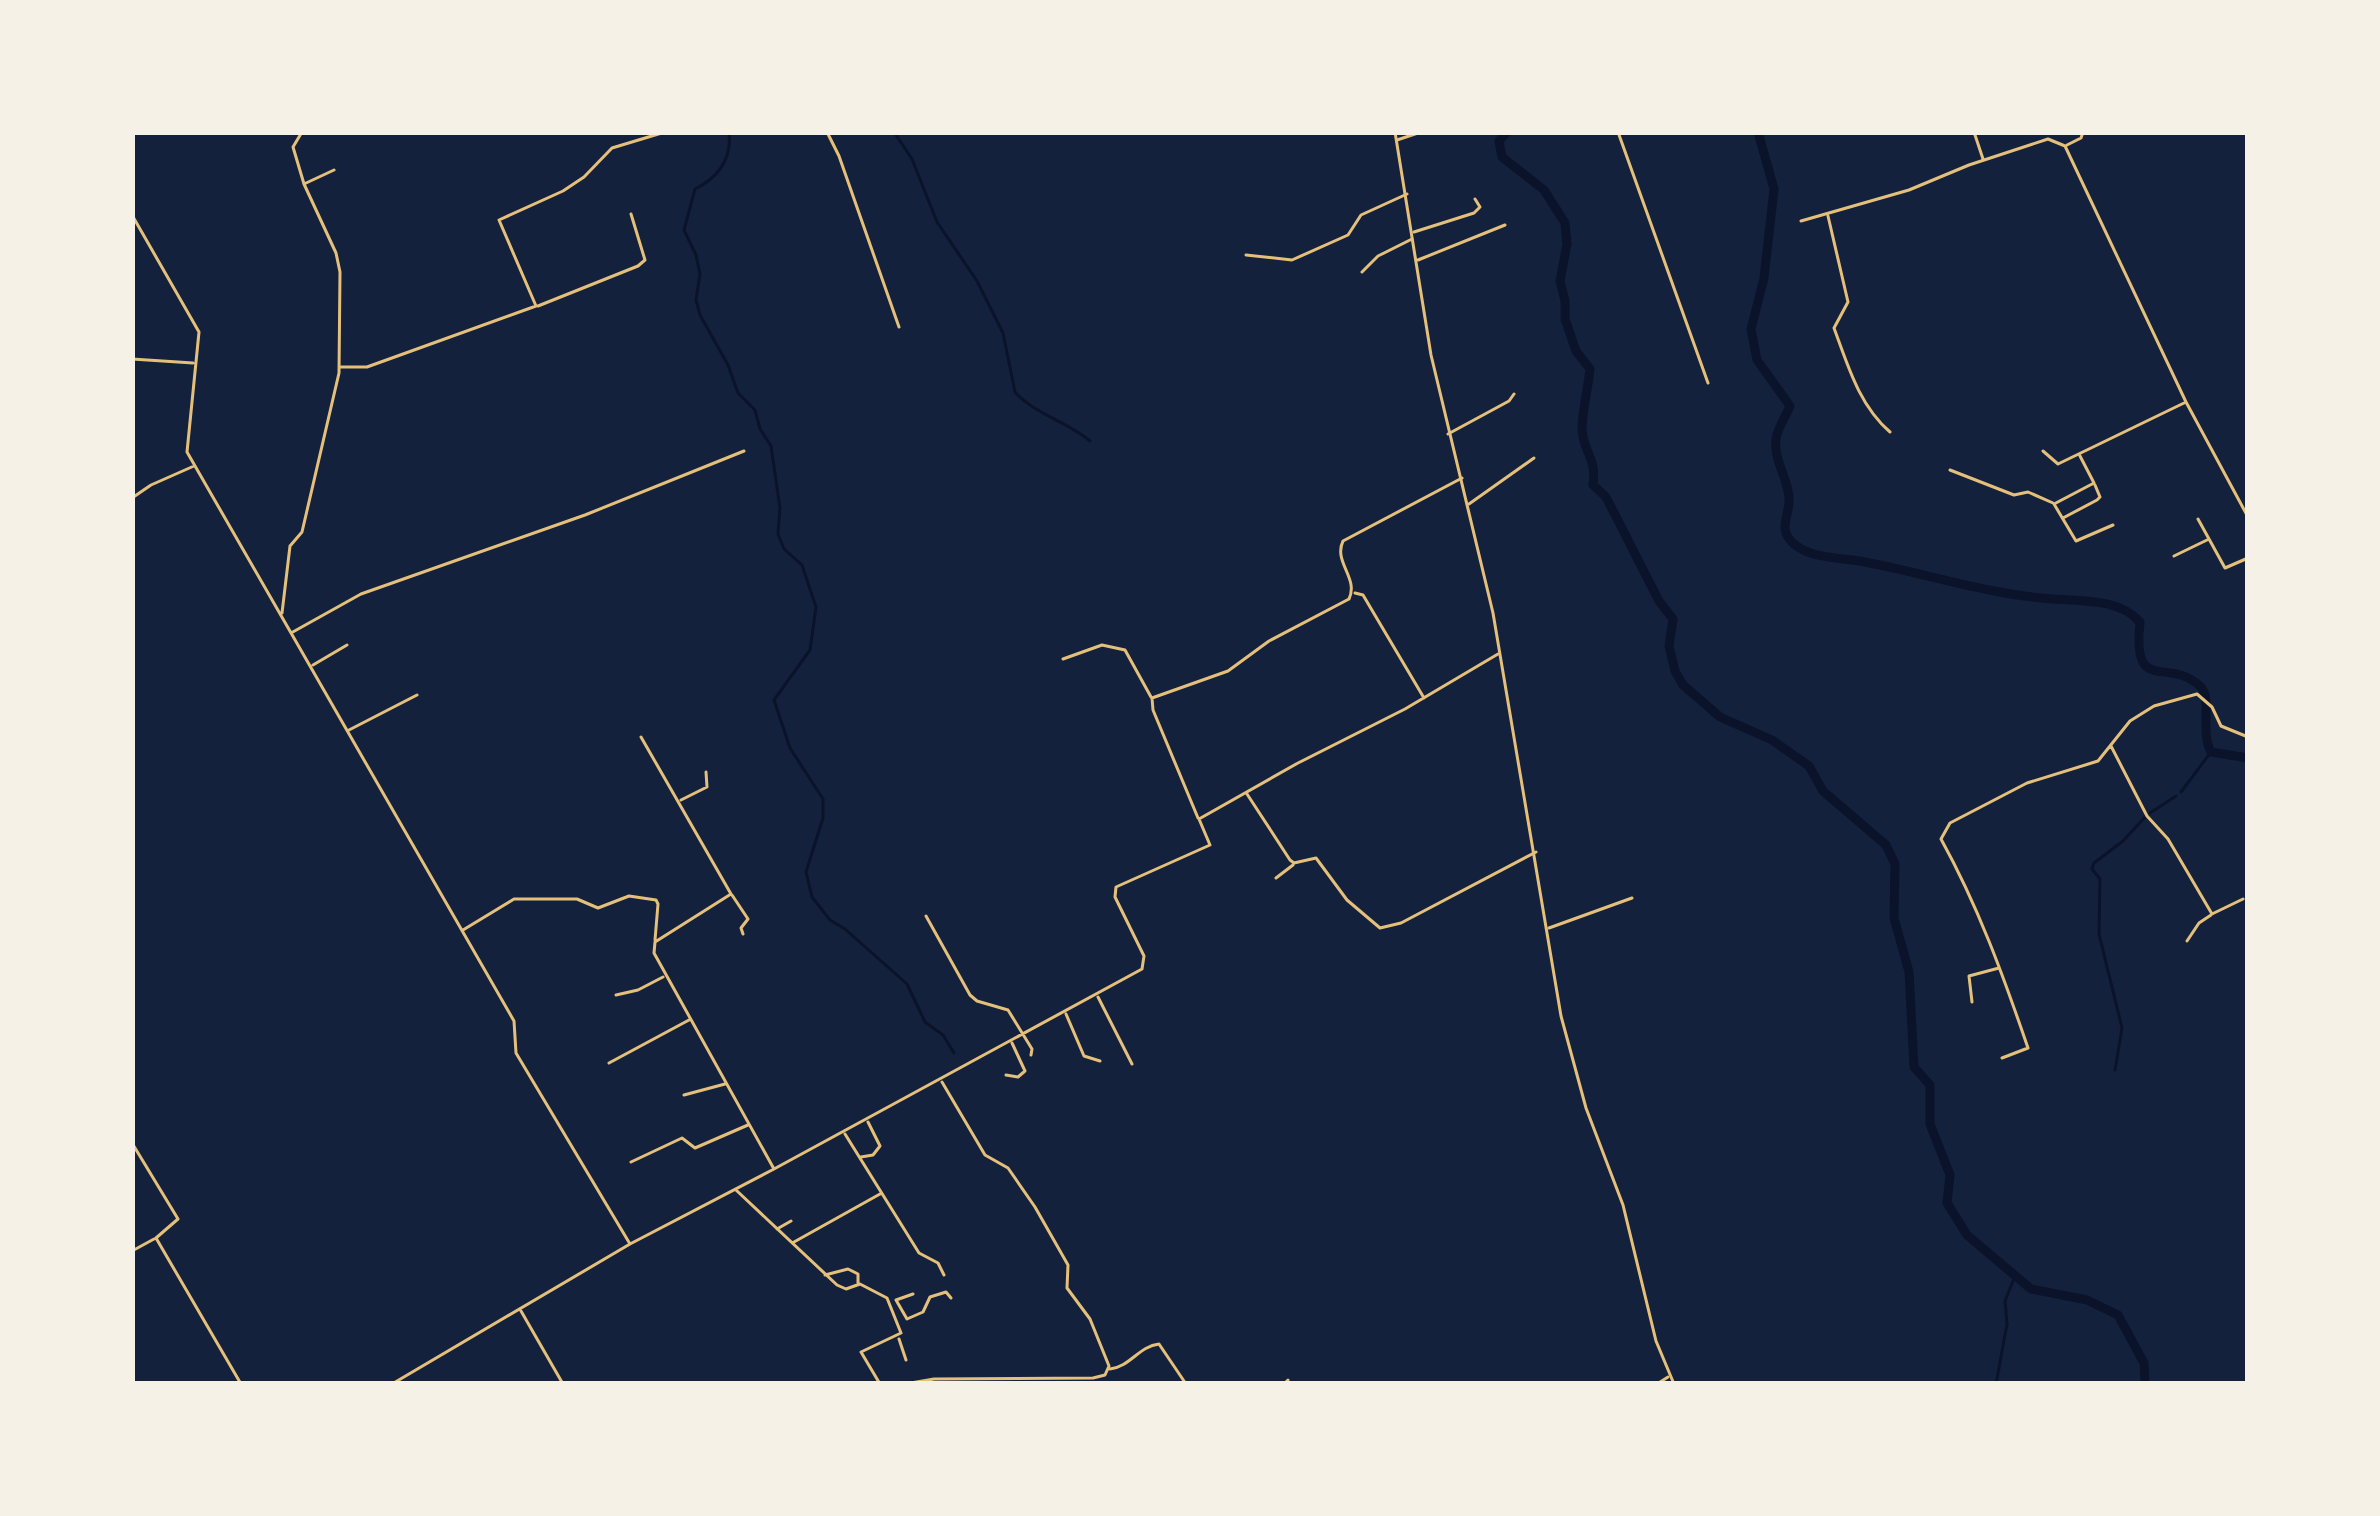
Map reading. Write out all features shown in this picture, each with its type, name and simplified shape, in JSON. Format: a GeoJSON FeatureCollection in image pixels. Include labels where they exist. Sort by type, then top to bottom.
{"type":"FeatureCollection","features":[{"type":"Feature","properties":{"kind":"street"},"geometry":{"type":"LineString","coordinates":[[281,615],[290,546],[302,532],[339,367],[340,272],[293,147],[302,132]]}},
{"type":"Feature","properties":{"kind":"street"},"geometry":{"type":"LineString","coordinates":[[536,306],[499,220],[563,191],[612,148],[665,132]]}},
{"type":"Feature","properties":{"kind":"street"},"geometry":{"type":"LineString","coordinates":[[827,132],[899,328]]}},
{"type":"Feature","properties":{"kind":"street"},"geometry":{"type":"LineString","coordinates":[[1395,132],[1431,355],[1500,652],[1572,1060],[1622,1205],[1647,1311],[1674,1384]]}},
{"type":"Feature","properties":{"kind":"street"},"geometry":{"type":"LineString","coordinates":[[1397,140],[1421,132]]}},
{"type":"Feature","properties":{"kind":"street"},"geometry":{"type":"LineString","coordinates":[[1618,132],[1708,383]]}},
{"type":"Feature","properties":{"kind":"street"},"geometry":{"type":"LineString","coordinates":[[1974,132],[1983,161]]}},
{"type":"Feature","properties":{"kind":"street"},"geometry":{"type":"LineString","coordinates":[[2046,132],[2048,139]]}},
{"type":"Feature","properties":{"kind":"street"},"geometry":{"type":"LineString","coordinates":[[2065,146],[2083,132]]}},
{"type":"Feature","properties":{"kind":"street"},"geometry":{"type":"LineString","coordinates":[[1801,221],[1910,190],[2048,139],[2065,146],[2186,402],[2248,518]]}},
{"type":"Feature","properties":{"kind":"street"},"geometry":{"type":"LineString","coordinates":[[304,184],[334,170]]}},
{"type":"Feature","properties":{"kind":"street"},"geometry":{"type":"LineString","coordinates":[[1246,256],[1292,260],[1348,235],[1356,219],[1407,194]]}},
{"type":"Feature","properties":{"kind":"street"},"geometry":{"type":"LineString","coordinates":[[1362,272],[1413,235],[1474,213],[1480,207],[1475,199]]}},
{"type":"Feature","properties":{"kind":"street"},"geometry":{"type":"LineString","coordinates":[[339,367],[368,367],[638,266],[645,260],[632,214]]}},
{"type":"Feature","properties":{"kind":"street"},"geometry":{"type":"LineString","coordinates":[[132,215],[199,332],[187,470]]}},
{"type":"Feature","properties":{"kind":"street"},"geometry":{"type":"LineString","coordinates":[[1828,215],[1847,302],[1834,328],[1855,386],[1877,421],[1890,432]]}},
{"type":"Feature","properties":{"kind":"street"},"geometry":{"type":"LineString","coordinates":[[1417,261],[1505,225]]}},
{"type":"Feature","properties":{"kind":"street"},"geometry":{"type":"LineString","coordinates":[[132,359],[195,364]]}},
{"type":"Feature","properties":{"kind":"street"},"geometry":{"type":"LineString","coordinates":[[1448,434],[1514,394]]}},
{"type":"Feature","properties":{"kind":"street"},"geometry":{"type":"LineString","coordinates":[[2042,451],[2055,464],[2186,402]]}},
{"type":"Feature","properties":{"kind":"street"},"geometry":{"type":"LineString","coordinates":[[291,633],[362,594],[584,515],[744,451]]}},
{"type":"Feature","properties":{"kind":"street"},"geometry":{"type":"LineString","coordinates":[[187,452],[514,1021],[516,1053],[629,1244]]}},
{"type":"Feature","properties":{"kind":"street"},"geometry":{"type":"LineString","coordinates":[[2063,518],[2100,497],[2079,454]]}},
{"type":"Feature","properties":{"kind":"street"},"geometry":{"type":"LineString","coordinates":[[1467,505],[1534,458]]}},
{"type":"Feature","properties":{"kind":"street"},"geometry":{"type":"LineString","coordinates":[[132,498],[151,484],[195,466]]}},
{"type":"Feature","properties":{"kind":"street"},"geometry":{"type":"LineString","coordinates":[[1950,470],[2014,495],[2028,492],[2054,503],[2078,542],[2113,525]]}},
{"type":"Feature","properties":{"kind":"street"},"geometry":{"type":"LineString","coordinates":[[1353,593],[1340,555],[1343,541],[1462,478]]}},
{"type":"Feature","properties":{"kind":"street"},"geometry":{"type":"LineString","coordinates":[[2054,503],[2095,483]]}},
{"type":"Feature","properties":{"kind":"street"},"geometry":{"type":"LineString","coordinates":[[2198,519],[2227,569],[2248,558]]}},
{"type":"Feature","properties":{"kind":"street"},"geometry":{"type":"LineString","coordinates":[[2174,556],[2209,539]]}},
{"type":"Feature","properties":{"kind":"street"},"geometry":{"type":"LineString","coordinates":[[1353,593],[1363,595],[1424,698]]}},
{"type":"Feature","properties":{"kind":"street"},"geometry":{"type":"LineString","coordinates":[[1152,698],[1228,671],[1353,593]]}},
{"type":"Feature","properties":{"kind":"street"},"geometry":{"type":"LineString","coordinates":[[311,666],[347,645]]}},
{"type":"Feature","properties":{"kind":"street"},"geometry":{"type":"LineString","coordinates":[[392,1384],[629,1244],[1012,1044],[1142,969],[1146,963],[1115,897],[1116,887],[1210,844],[1152,698],[1125,650],[1102,645],[1063,659]]}},
{"type":"Feature","properties":{"kind":"street"},"geometry":{"type":"LineString","coordinates":[[1199,819],[1500,652]]}},
{"type":"Feature","properties":{"kind":"street"},"geometry":{"type":"LineString","coordinates":[[2002,1058],[2028,1049],[2000,967],[1942,833],[1950,823],[2027,783],[2098,761],[2130,721],[2154,706],[2197,694],[2212,707],[2222,726],[2248,736]]}},
{"type":"Feature","properties":{"kind":"street"},"geometry":{"type":"LineString","coordinates":[[347,730],[417,695]]}},
{"type":"Feature","properties":{"kind":"street"},"geometry":{"type":"LineString","coordinates":[[641,737],[748,919],[742,934]]}},
{"type":"Feature","properties":{"kind":"street"},"geometry":{"type":"LineString","coordinates":[[2109,744],[2147,816],[2168,838],[2212,914]]}},
{"type":"Feature","properties":{"kind":"street"},"geometry":{"type":"LineString","coordinates":[[679,801],[706,787],[706,772]]}},
{"type":"Feature","properties":{"kind":"street"},"geometry":{"type":"LineString","coordinates":[[1246,792],[1294,863]]}},
{"type":"Feature","properties":{"kind":"street"},"geometry":{"type":"LineString","coordinates":[[1276,878],[1294,863],[1316,858],[1347,900],[1372,925],[1384,929],[1536,852]]}},
{"type":"Feature","properties":{"kind":"street"},"geometry":{"type":"LineString","coordinates":[[656,942],[731,894]]}},
{"type":"Feature","properties":{"kind":"street"},"geometry":{"type":"LineString","coordinates":[[461,931],[514,899],[577,899],[598,908],[638,895],[656,900],[654,953],[774,1169]]}},
{"type":"Feature","properties":{"kind":"street"},"geometry":{"type":"LineString","coordinates":[[1549,928],[1632,898]]}},
{"type":"Feature","properties":{"kind":"street"},"geometry":{"type":"LineString","coordinates":[[2187,941],[2199,922],[2243,899]]}},
{"type":"Feature","properties":{"kind":"street"},"geometry":{"type":"LineString","coordinates":[[926,916],[970,995],[1008,1010],[1032,1049],[1030,1055]]}},
{"type":"Feature","properties":{"kind":"street"},"geometry":{"type":"LineString","coordinates":[[1972,1002],[1969,976],[2000,967]]}},
{"type":"Feature","properties":{"kind":"street"},"geometry":{"type":"LineString","coordinates":[[616,994],[665,977]]}},
{"type":"Feature","properties":{"kind":"street"},"geometry":{"type":"LineString","coordinates":[[1098,995],[1132,1064]]}},
{"type":"Feature","properties":{"kind":"street"},"geometry":{"type":"LineString","coordinates":[[1065,1012],[1084,1056],[1100,1060]]}},
{"type":"Feature","properties":{"kind":"street"},"geometry":{"type":"LineString","coordinates":[[609,1063],[691,1020]]}},
{"type":"Feature","properties":{"kind":"street"},"geometry":{"type":"LineString","coordinates":[[1006,1076],[1018,1077],[1025,1071],[1012,1044]]}},
{"type":"Feature","properties":{"kind":"street"},"geometry":{"type":"LineString","coordinates":[[905,1384],[934,1378],[1092,1381],[1108,1369],[1090,1318],[1067,1288],[1068,1265],[1035,1207],[1008,1168],[986,1155],[940,1080]]}},
{"type":"Feature","properties":{"kind":"street"},"geometry":{"type":"LineString","coordinates":[[684,1095],[711,1084],[727,1084]]}},
{"type":"Feature","properties":{"kind":"street"},"geometry":{"type":"LineString","coordinates":[[860,1158],[873,1155],[880,1146],[867,1120]]}},
{"type":"Feature","properties":{"kind":"street"},"geometry":{"type":"LineString","coordinates":[[631,1162],[682,1138],[695,1148],[749,1125]]}},
{"type":"Feature","properties":{"kind":"street"},"geometry":{"type":"LineString","coordinates":[[844,1132],[919,1253],[938,1263],[944,1275]]}},
{"type":"Feature","properties":{"kind":"street"},"geometry":{"type":"LineString","coordinates":[[132,1143],[178,1219],[132,1251]]}},
{"type":"Feature","properties":{"kind":"street"},"geometry":{"type":"LineString","coordinates":[[735,1189],[843,1289],[858,1284],[878,1290],[889,1301],[902,1330],[861,1352],[880,1384]]}},
{"type":"Feature","properties":{"kind":"street"},"geometry":{"type":"LineString","coordinates":[[791,1243],[881,1193]]}},
{"type":"Feature","properties":{"kind":"street"},"geometry":{"type":"LineString","coordinates":[[777,1229],[791,1221]]}},
{"type":"Feature","properties":{"kind":"street"},"geometry":{"type":"LineString","coordinates":[[156,1238],[241,1384]]}},
{"type":"Feature","properties":{"kind":"street"},"geometry":{"type":"LineString","coordinates":[[825,1275],[848,1269],[858,1274],[858,1284]]}},
{"type":"Feature","properties":{"kind":"street"},"geometry":{"type":"LineString","coordinates":[[896,1300],[907,1319],[923,1312],[930,1297],[946,1292],[951,1298]]}},
{"type":"Feature","properties":{"kind":"street"},"geometry":{"type":"LineString","coordinates":[[889,1301],[913,1294]]}},
{"type":"Feature","properties":{"kind":"street"},"geometry":{"type":"LineString","coordinates":[[520,1310],[563,1384]]}},
{"type":"Feature","properties":{"kind":"street"},"geometry":{"type":"LineString","coordinates":[[898,1336],[906,1360]]}},
{"type":"Feature","properties":{"kind":"street"},"geometry":{"type":"LineString","coordinates":[[1108,1369],[1159,1344],[1186,1384]]}},
{"type":"Feature","properties":{"kind":"street"},"geometry":{"type":"LineString","coordinates":[[1657,1384],[1670,1376]]}},
{"type":"Feature","properties":{"kind":"waterway"},"geometry":{"type":"LineString","coordinates":[[729,132],[726,159],[711,179],[695,189],[684,230],[700,274],[696,300],[700,315],[738,393],[755,410],[771,446],[780,508],[778,534],[784,549],[802,565],[816,607],[810,650],[774,700],[790,748],[823,799],[823,818],[806,872],[812,897],[830,920],[907,984],[925,1022],[943,1035],[954,1053]]}},
{"type":"Feature","properties":{"kind":"waterway"},"geometry":{"type":"LineString","coordinates":[[894,132],[912,159],[937,222],[977,281],[1003,333],[1015,392],[1090,441]]}},
{"type":"Feature","properties":{"kind":"waterway"},"geometry":{"type":"LineString","coordinates":[[1507,132],[1499,141],[1502,157],[1544,190],[1565,223],[1567,244],[1560,281],[1565,319],[1576,351],[1590,369],[1582,427],[1593,485],[1606,497],[1659,601],[1673,619],[1669,646],[1675,671],[1683,685],[1720,717],[1772,740],[1809,766],[1823,791],[1886,845],[1895,864],[1894,918],[1909,972],[1914,1067],[1930,1085],[1930,1124],[1950,1175],[1947,1203],[1967,1235],[2031,1289],[2087,1300],[2118,1315],[2144,1363],[2145,1384]]}},
{"type":"Feature","properties":{"kind":"waterway"},"geometry":{"type":"LineString","coordinates":[[1758,132],[1774,189],[1764,278],[1751,329],[1757,360],[1790,406],[1776,447],[1789,494],[1785,529],[1789,539],[1819,555],[2006,593],[2122,609],[2140,622],[2139,645],[2147,667],[2189,678],[2201,687],[2211,752],[2248,758]]}},
{"type":"Feature","properties":{"kind":"waterway"},"geometry":{"type":"LineString","coordinates":[[2181,792],[2211,752]]}},
{"type":"Feature","properties":{"kind":"waterway"},"geometry":{"type":"LineString","coordinates":[[2150,813],[2176,796]]}},
{"type":"Feature","properties":{"kind":"waterway"},"geometry":{"type":"LineString","coordinates":[[2115,1070],[2122,1028],[2099,934],[2100,879],[2092,869],[2146,816]]}},
{"type":"Feature","properties":{"kind":"waterway"},"geometry":{"type":"LineString","coordinates":[[1996,1384],[2007,1324],[2005,1301],[2015,1276]]}}]}
